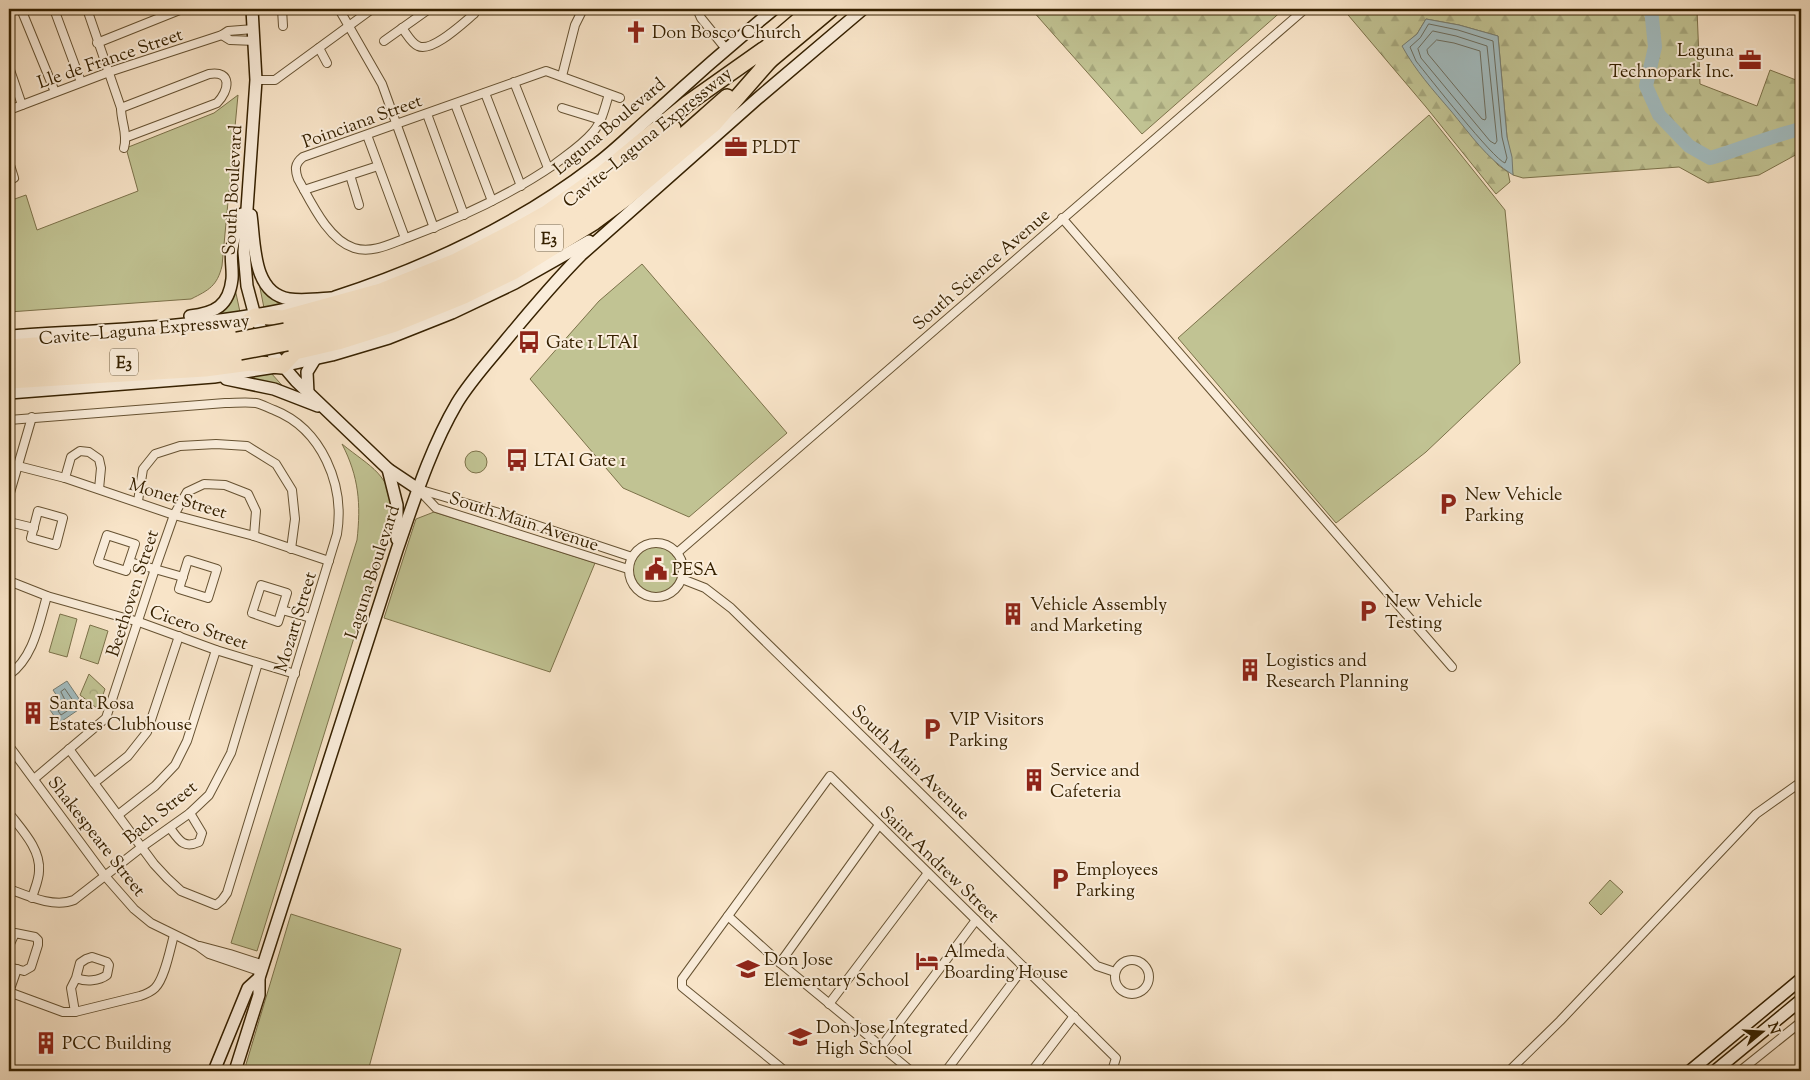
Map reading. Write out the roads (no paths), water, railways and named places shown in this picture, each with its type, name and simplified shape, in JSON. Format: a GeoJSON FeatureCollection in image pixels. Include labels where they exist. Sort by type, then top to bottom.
{"type":"FeatureCollection","features":[{"type":"Feature","properties":{"kind":"highway","name":"Cavite–Laguna Expressway"},"geometry":{"type":"LineString","coordinates":[[767,55],[812,9]]}},
{"type":"Feature","properties":{"kind":"highway","name":"Cavite–Laguna Expressway"},"geometry":{"type":"LineString","coordinates":[[9,371],[198,357],[239,346],[286,337],[410,294],[494,256],[527,238],[593,195],[767,55],[831,9]]}},
{"type":"Feature","properties":{"kind":"highway"},"geometry":{"type":"LineString","coordinates":[[9,347],[194,333],[244,326],[255,316],[283,318],[364,296],[425,274],[501,238],[548,212],[599,176],[688,103],[767,55]]}},
{"type":"Feature","properties":{"kind":"highway"},"geometry":{"type":"LineString","coordinates":[[9,381],[205,369],[250,363],[282,366],[295,352],[338,342],[433,310],[513,272],[585,227],[625,199],[714,124],[767,55]]}},
{"type":"Feature","properties":{"kind":"highway","name":"Cavite–Laguna Expressway"},"geometry":{"type":"LineString","coordinates":[[9,360],[198,346],[239,346]]}},
{"type":"Feature","properties":{"kind":"main road","name":"South Boulevard"},"geometry":{"type":"LineString","coordinates":[[252,9],[256,77],[244,259],[248,292],[255,316],[270,348],[282,366],[323,408],[388,469],[418,489]]}},
{"type":"Feature","properties":{"kind":"main road","name":"Laguna Boulevard"},"geometry":{"type":"LineString","coordinates":[[128,328],[255,316],[332,298],[444,256],[544,202],[596,165],[726,49],[774,9]]}},
{"type":"Feature","properties":{"kind":"main road","name":"Laguna Boulevard"},"geometry":{"type":"LineString","coordinates":[[214,1071],[248,988],[260,969],[418,489],[446,425],[470,384],[554,282],[610,228],[863,9]]}},
{"type":"Feature","properties":{"kind":"main road"},"geometry":{"type":"LineString","coordinates":[[248,193],[260,271],[268,288],[276,294],[290,299],[332,298]]}},
{"type":"Feature","properties":{"kind":"main road"},"geometry":{"type":"LineString","coordinates":[[9,336],[128,328],[162,319],[208,313],[215,310],[222,305],[226,298],[232,279],[232,248],[248,193]]}},
{"type":"Feature","properties":{"kind":"main road","name":"Laguna Boulevard"},"geometry":{"type":"LineString","coordinates":[[214,378],[315,359],[389,338],[452,313],[543,268],[610,228]]}},
{"type":"Feature","properties":{"kind":"main road"},"geometry":{"type":"LineString","coordinates":[[308,393],[307,372],[310,364],[315,359]]}},
{"type":"Feature","properties":{"kind":"main road"},"geometry":{"type":"LineString","coordinates":[[9,393],[214,378],[260,385],[323,408]]}},
{"type":"Feature","properties":{"kind":"main road"},"geometry":{"type":"LineString","coordinates":[[388,469],[397,505],[397,550]]}},
{"type":"Feature","properties":{"kind":"main road","name":"Laguna Boulevard"},"geometry":{"type":"LineString","coordinates":[[235,1071],[259,995],[260,969]]}},
{"type":"Feature","properties":{"kind":"main road"},"geometry":{"type":"LineString","coordinates":[[1690,1071],[1801,979]]}},
{"type":"Feature","properties":{"kind":"main road"},"geometry":{"type":"LineString","coordinates":[[1715,1071],[1801,1000]]}},
{"type":"Feature","properties":{"kind":"street"},"geometry":{"type":"LineString","coordinates":[[21,9],[55,92]]}},
{"type":"Feature","properties":{"kind":"street"},"geometry":{"type":"LineString","coordinates":[[54,9],[81,82]]}},
{"type":"Feature","properties":{"kind":"street"},"geometry":{"type":"LineString","coordinates":[[86,9],[121,108],[121,117],[127,137],[124,148]]}},
{"type":"Feature","properties":{"kind":"street"},"geometry":{"type":"LineString","coordinates":[[97,43],[182,9]]}},
{"type":"Feature","properties":{"kind":"street"},"geometry":{"type":"LineString","coordinates":[[282,9],[283,26]]}},
{"type":"Feature","properties":{"kind":"street"},"geometry":{"type":"LineString","coordinates":[[339,9],[382,84],[434,228]]}},
{"type":"Feature","properties":{"kind":"street"},"geometry":{"type":"LineString","coordinates":[[256,77],[280,76],[372,9]]}},
{"type":"Feature","properties":{"kind":"street"},"geometry":{"type":"LineString","coordinates":[[384,41],[429,9]]}},
{"type":"Feature","properties":{"kind":"street"},"geometry":{"type":"LineString","coordinates":[[402,28],[414,44],[420,48],[426,48],[474,14],[477,9]]}},
{"type":"Feature","properties":{"kind":"street"},"geometry":{"type":"LineString","coordinates":[[562,76],[575,25],[583,9]]}},
{"type":"Feature","properties":{"kind":"street"},"geometry":{"type":"LineString","coordinates":[[697,9],[701,18],[726,49]]}},
{"type":"Feature","properties":{"kind":"street","name":"South Science Avenue"},"geometry":{"type":"LineString","coordinates":[[677,553],[1305,9]]}},
{"type":"Feature","properties":{"kind":"street","name":"Lle de France Street"},"geometry":{"type":"LineString","coordinates":[[9,110],[81,82],[222,35],[228,31],[254,29]]}},
{"type":"Feature","properties":{"kind":"street"},"geometry":{"type":"LineString","coordinates":[[222,35],[230,40],[255,41]]}},
{"type":"Feature","properties":{"kind":"street"},"geometry":{"type":"LineString","coordinates":[[319,48],[327,63]]}},
{"type":"Feature","properties":{"kind":"street"},"geometry":{"type":"LineString","coordinates":[[9,67],[22,105]]}},
{"type":"Feature","properties":{"kind":"street","name":"Poinciana Street"},"geometry":{"type":"LineString","coordinates":[[609,94],[601,120],[584,142],[521,186],[434,228],[375,249],[363,250],[352,248],[341,242],[331,233],[298,179],[295,167],[302,157],[546,71],[620,98]]}},
{"type":"Feature","properties":{"kind":"street"},"geometry":{"type":"LineString","coordinates":[[121,108],[209,74],[219,72],[223,74],[226,80],[224,95],[217,103],[127,137]]}},
{"type":"Feature","properties":{"kind":"street"},"geometry":{"type":"LineString","coordinates":[[514,82],[548,168]]}},
{"type":"Feature","properties":{"kind":"street"},"geometry":{"type":"LineString","coordinates":[[485,93],[521,186]]}},
{"type":"Feature","properties":{"kind":"street"},"geometry":{"type":"LineString","coordinates":[[455,104],[492,201]]}},
{"type":"Feature","properties":{"kind":"street"},"geometry":{"type":"LineString","coordinates":[[562,108],[601,120]]}},
{"type":"Feature","properties":{"kind":"street"},"geometry":{"type":"LineString","coordinates":[[427,114],[464,215]]}},
{"type":"Feature","properties":{"kind":"street"},"geometry":{"type":"LineString","coordinates":[[367,135],[405,238]]}},
{"type":"Feature","properties":{"kind":"street"},"geometry":{"type":"LineString","coordinates":[[9,162],[12,179]]}},
{"type":"Feature","properties":{"kind":"street"},"geometry":{"type":"LineString","coordinates":[[304,190],[378,166]]}},
{"type":"Feature","properties":{"kind":"street"},"geometry":{"type":"LineString","coordinates":[[350,175],[359,205]]}},
{"type":"Feature","properties":{"kind":"street"},"geometry":{"type":"LineString","coordinates":[[1062,218],[1452,667]]}},
{"type":"Feature","properties":{"kind":"street","name":"Mozart Street"},"geometry":{"type":"LineString","coordinates":[[9,420],[225,403],[257,404],[284,414],[308,432],[322,452],[334,477],[339,521],[329,561],[227,893],[222,900],[216,904],[181,891],[154,864],[69,749]]}},
{"type":"Feature","properties":{"kind":"street"},"geometry":{"type":"LineString","coordinates":[[9,496],[32,417]]}},
{"type":"Feature","properties":{"kind":"street"},"geometry":{"type":"LineString","coordinates":[[138,502],[143,469],[155,454],[180,446],[216,444],[247,446],[276,464],[292,490],[295,519],[291,549]]}},
{"type":"Feature","properties":{"kind":"street"},"geometry":{"type":"LineString","coordinates":[[65,478],[71,457],[80,450],[90,452],[99,459],[101,468],[98,489]]}},
{"type":"Feature","properties":{"kind":"street","name":"Monet Street"},"geometry":{"type":"LineString","coordinates":[[18,466],[65,478],[174,515],[254,536],[329,561]]}},
{"type":"Feature","properties":{"kind":"street","name":"Beethoven Street"},"geometry":{"type":"LineString","coordinates":[[34,779],[106,718],[174,515],[188,492],[204,484],[225,485],[248,494],[256,511],[254,536]]}},
{"type":"Feature","properties":{"kind":"street","name":"South Main Avenue"},"geometry":{"type":"LineString","coordinates":[[418,489],[632,557]]}},
{"type":"Feature","properties":{"kind":"street","name":"South Main Avenue"},"geometry":{"type":"LineString","coordinates":[[418,489],[436,508],[628,569]]}},
{"type":"Feature","properties":{"kind":"street"},"geometry":{"type":"LineString","coordinates":[[38,511],[63,518],[56,545],[31,538],[34,528],[38,511]]}},
{"type":"Feature","properties":{"kind":"street"},"geometry":{"type":"LineString","coordinates":[[9,522],[34,528]]}},
{"type":"Feature","properties":{"kind":"street"},"geometry":{"type":"LineString","coordinates":[[107,535],[135,544],[130,562],[126,571],[98,562],[107,535]]}},
{"type":"Feature","properties":{"kind":"street"},"geometry":{"type":"LineString","coordinates":[[653,543],[666,545],[677,553],[682,564],[682,579],[676,589],[670,594],[662,597],[651,597],[634,587],[628,569],[632,557],[641,547],[653,543]]}},
{"type":"Feature","properties":{"kind":"street"},"geometry":{"type":"LineString","coordinates":[[188,560],[217,570],[208,598],[179,589],[183,577],[188,560]]}},
{"type":"Feature","properties":{"kind":"street"},"geometry":{"type":"LineString","coordinates":[[130,562],[183,577]]}},
{"type":"Feature","properties":{"kind":"street","name":"South Main Avenue"},"geometry":{"type":"LineString","coordinates":[[682,579],[705,588],[731,608],[1097,966],[1115,972]]}},
{"type":"Feature","properties":{"kind":"street","name":"Cicero Street"},"geometry":{"type":"LineString","coordinates":[[9,581],[47,596],[139,622],[216,650],[295,674]]}},
{"type":"Feature","properties":{"kind":"street"},"geometry":{"type":"LineString","coordinates":[[262,584],[287,593],[282,610],[278,622],[252,613],[262,584]]}},
{"type":"Feature","properties":{"kind":"street"},"geometry":{"type":"LineString","coordinates":[[9,675],[16,670],[33,644],[47,596]]}},
{"type":"Feature","properties":{"kind":"street"},"geometry":{"type":"LineString","coordinates":[[282,610],[311,618]]}},
{"type":"Feature","properties":{"kind":"street"},"geometry":{"type":"LineString","coordinates":[[94,783],[128,756],[147,732],[179,636]]}},
{"type":"Feature","properties":{"kind":"street"},"geometry":{"type":"LineString","coordinates":[[118,816],[155,786],[174,765],[187,741],[216,650]]}},
{"type":"Feature","properties":{"kind":"street","name":"Bach Street"},"geometry":{"type":"LineString","coordinates":[[9,889],[32,898],[65,903],[74,900],[142,847],[190,813],[209,795],[231,753],[258,663]]}},
{"type":"Feature","properties":{"kind":"street","name":"Shakespeare Street"},"geometry":{"type":"LineString","coordinates":[[9,746],[105,876],[134,909],[152,923],[198,946],[209,954],[260,969]]}},
{"type":"Feature","properties":{"kind":"street","name":"Saint Andrew Street"},"geometry":{"type":"LineString","coordinates":[[728,916],[830,776],[1116,1058],[1112,1071]]}},
{"type":"Feature","properties":{"kind":"street"},"geometry":{"type":"LineString","coordinates":[[1509,1071],[1560,1021],[1756,814],[1801,782]]}},
{"type":"Feature","properties":{"kind":"street"},"geometry":{"type":"LineString","coordinates":[[9,812],[32,844],[37,857],[40,871],[32,898]]}},
{"type":"Feature","properties":{"kind":"street"},"geometry":{"type":"LineString","coordinates":[[170,828],[184,844],[191,845],[199,842],[202,833],[190,813]]}},
{"type":"Feature","properties":{"kind":"street"},"geometry":{"type":"LineString","coordinates":[[780,963],[879,825]]}},
{"type":"Feature","properties":{"kind":"street"},"geometry":{"type":"LineString","coordinates":[[829,1004],[928,873]]}},
{"type":"Feature","properties":{"kind":"street"},"geometry":{"type":"LineString","coordinates":[[785,1071],[682,987],[682,979],[728,916],[780,963],[911,1071]]}},
{"type":"Feature","properties":{"kind":"street"},"geometry":{"type":"LineString","coordinates":[[882,1047],[976,920]]}},
{"type":"Feature","properties":{"kind":"street"},"geometry":{"type":"LineString","coordinates":[[9,946],[15,933],[35,937],[38,940],[31,967],[24,971],[13,968],[9,992],[63,1012],[75,1012],[140,996],[156,988],[161,979],[174,935]]}},
{"type":"Feature","properties":{"kind":"street","name":"Shakespeare Street"},"geometry":{"type":"LineString","coordinates":[[198,946],[230,954],[235,952],[248,956],[260,969]]}},
{"type":"Feature","properties":{"kind":"street"},"geometry":{"type":"LineString","coordinates":[[1137,960],[1148,968],[1150,981],[1142,991],[1128,994],[1116,985],[1115,972],[1123,962],[1137,960]]}},
{"type":"Feature","properties":{"kind":"street"},"geometry":{"type":"LineString","coordinates":[[946,1071],[1024,967]]}},
{"type":"Feature","properties":{"kind":"street"},"geometry":{"type":"LineString","coordinates":[[75,1012],[71,988],[76,978]]}},
{"type":"Feature","properties":{"kind":"street"},"geometry":{"type":"LineString","coordinates":[[1032,1071],[1074,1016]]}},
{"type":"Feature","properties":{"kind":"street"},"geometry":{"type":"LineString","coordinates":[[1740,1071],[1801,1022]]}},
{"type":"Feature","properties":{"kind":"water"},"geometry":{"type":"Polygon","coordinates":[[[1426,19],[1459,25],[1498,36],[1507,137],[1512,157],[1513,175],[1479,146],[1425,80],[1402,46],[1417,34],[1426,19]]]}},
{"type":"Feature","properties":{"kind":"water"},"geometry":{"type":"Polygon","coordinates":[[[67,681],[84,706],[59,723],[50,710],[61,702],[53,690],[67,681]]]}},
{"type":"Feature","properties":{"kind":"waterway"},"geometry":{"type":"LineString","coordinates":[[1651,9],[1655,47],[1646,86],[1659,115],[1689,146],[1710,158],[1801,129]]}},
{"type":"Feature","properties":{"kind":"place","name":"Don Bosco Church"},"geometry":{"type":"Point","coordinates":[636,32]}},
{"type":"Feature","properties":{"kind":"place","name":"Laguna Technopark Inc."},"geometry":{"type":"Point","coordinates":[1750,60]}},
{"type":"Feature","properties":{"kind":"place","name":"PLDT"},"geometry":{"type":"Point","coordinates":[736,147]}},
{"type":"Feature","properties":{"kind":"place","name":"Gate 1 LTAI"},"geometry":{"type":"Point","coordinates":[529,342]}},
{"type":"Feature","properties":{"kind":"place","name":"LTAI Gate 1"},"geometry":{"type":"Point","coordinates":[517,460]}},
{"type":"Feature","properties":{"kind":"place","name":"New Vehicle Parking"},"geometry":{"type":"Point","coordinates":[1448,504]}},
{"type":"Feature","properties":{"kind":"place","name":"PESA"},"geometry":{"type":"Point","coordinates":[656,569]}},
{"type":"Feature","properties":{"kind":"place","name":"New Vehicle Testing"},"geometry":{"type":"Point","coordinates":[1368,611]}},
{"type":"Feature","properties":{"kind":"place","name":"Vehicle Assembly and Marketing"},"geometry":{"type":"Point","coordinates":[1013,614]}},
{"type":"Feature","properties":{"kind":"place","name":"Logistics and Research Planning"},"geometry":{"type":"Point","coordinates":[1250,670]}},
{"type":"Feature","properties":{"kind":"place","name":"Santa Rosa Estates Clubhouse"},"geometry":{"type":"Point","coordinates":[33,713]}},
{"type":"Feature","properties":{"kind":"place","name":"VIP Visitors Parking"},"geometry":{"type":"Point","coordinates":[932,729]}},
{"type":"Feature","properties":{"kind":"place","name":"Service and Cafeteria"},"geometry":{"type":"Point","coordinates":[1034,780]}},
{"type":"Feature","properties":{"kind":"place","name":"Employees Parking"},"geometry":{"type":"Point","coordinates":[1060,879]}},
{"type":"Feature","properties":{"kind":"place","name":"Almeda Boarding House"},"geometry":{"type":"Point","coordinates":[927,961]}},
{"type":"Feature","properties":{"kind":"place","name":"Don Jose Elementary School"},"geometry":{"type":"Point","coordinates":[748,969]}},
{"type":"Feature","properties":{"kind":"place","name":"Don Jose Integrated High School"},"geometry":{"type":"Point","coordinates":[800,1037]}},
{"type":"Feature","properties":{"kind":"place","name":"PCC Building"},"geometry":{"type":"Point","coordinates":[46,1043]}}]}
